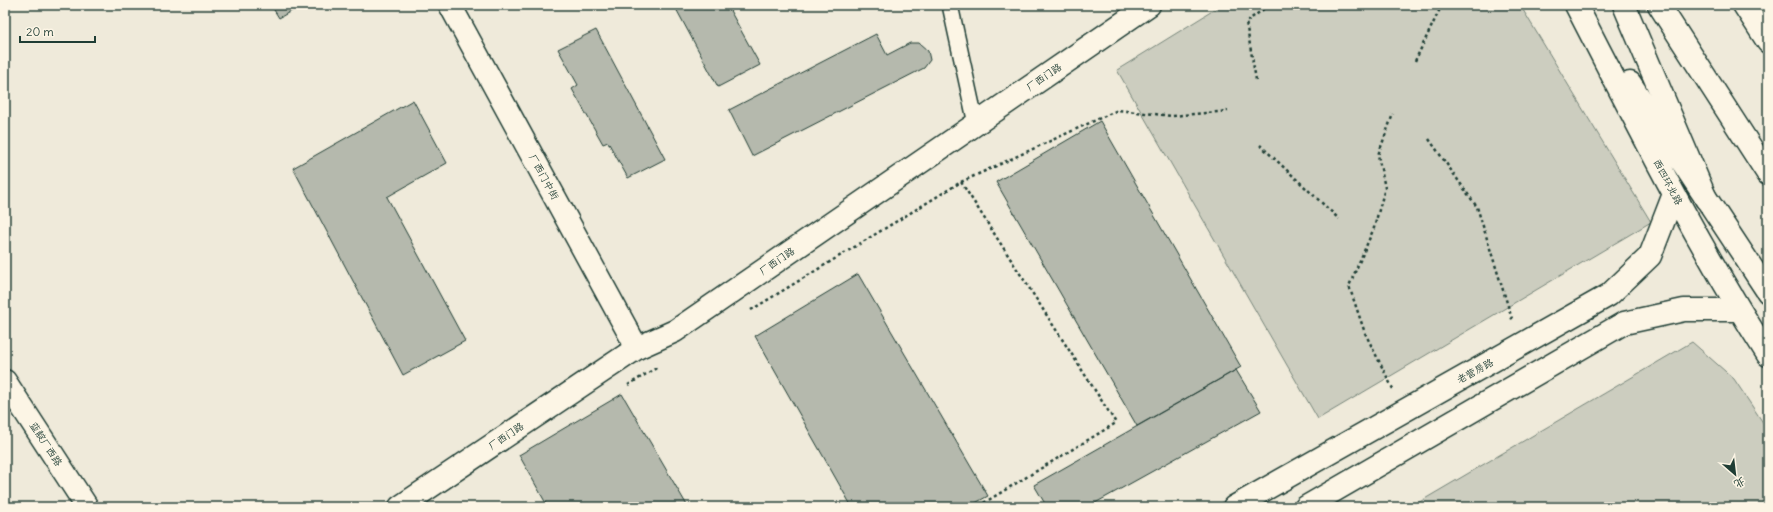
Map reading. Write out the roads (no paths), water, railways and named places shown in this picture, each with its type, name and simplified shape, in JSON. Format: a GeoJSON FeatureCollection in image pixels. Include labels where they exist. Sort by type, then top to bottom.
{"type":"FeatureCollection","features":[{"type":"Feature","properties":{"kind":"main road","name":"厂西门中街"},"geometry":{"type":"LineString","coordinates":[[450,5],[637,348]]}},
{"type":"Feature","properties":{"kind":"main road","name":"厂西门路"},"geometry":{"type":"LineString","coordinates":[[400,507],[637,348],[675,331],[1149,5]]}},
{"type":"Feature","properties":{"kind":"main road","name":"西四环北路"},"geometry":{"type":"LineString","coordinates":[[1578,5],[1674,194],[1739,310],[1768,355]]}},
{"type":"Feature","properties":{"kind":"main road","name":"西四环北路"},"geometry":{"type":"LineString","coordinates":[[1578,5],[1768,292]]}},
{"type":"Feature","properties":{"kind":"main road"},"geometry":{"type":"LineString","coordinates":[[1624,5],[1706,199]]}},
{"type":"Feature","properties":{"kind":"main road"},"geometry":{"type":"LineString","coordinates":[[1659,5],[1768,174]]}},
{"type":"Feature","properties":{"kind":"main road"},"geometry":{"type":"LineString","coordinates":[[1744,5],[1768,42]]}},
{"type":"Feature","properties":{"kind":"main road","name":"老营房路"},"geometry":{"type":"LineString","coordinates":[[1234,507],[1609,295],[1650,256],[1674,194]]}},
{"type":"Feature","properties":{"kind":"main road"},"geometry":{"type":"LineString","coordinates":[[1306,507],[1624,323],[1684,310],[1739,310]]}},
{"type":"Feature","properties":{"kind":"main road","name":"蓝靛厂西路"},"geometry":{"type":"LineString","coordinates":[[5,380],[86,507]]}},
{"type":"Feature","properties":{"kind":"lane"},"geometry":{"type":"LineString","coordinates":[[950,5],[976,124]]}}]}
